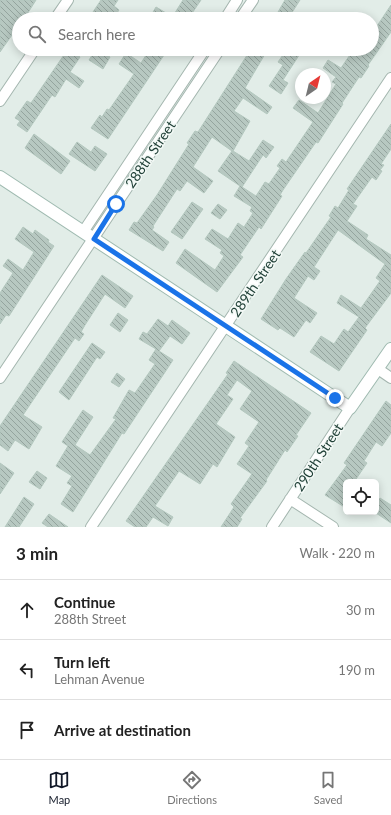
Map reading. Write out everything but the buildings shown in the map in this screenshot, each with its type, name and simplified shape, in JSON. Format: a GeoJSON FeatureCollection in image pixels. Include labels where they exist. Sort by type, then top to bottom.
{"type":"FeatureCollection","features":[{"type":"Feature","properties":{"kind":"street"},"geometry":{"type":"LineString","coordinates":[[60,12],[68,0]]}},
{"type":"Feature","properties":{"kind":"street"},"geometry":{"type":"LineString","coordinates":[[229,12],[237,0]]}},
{"type":"Feature","properties":{"kind":"street"},"geometry":{"type":"LineString","coordinates":[[245,12],[253,0]]}},
{"type":"Feature","properties":{"kind":"street"},"geometry":{"type":"LineString","coordinates":[[0,101],[30,56]]}},
{"type":"Feature","properties":{"kind":"street","name":"288th Street"},"geometry":{"type":"LineString","coordinates":[[83,232],[200,56]]}},
{"type":"Feature","properties":{"kind":"street","name":"288th Street"},"geometry":{"type":"LineString","coordinates":[[0,378],[215,56]]}},
{"type":"Feature","properties":{"kind":"street","name":"289th Street"},"geometry":{"type":"LineString","coordinates":[[91,527],[391,78]]}},
{"type":"Feature","properties":{"kind":"street"},"geometry":{"type":"LineString","coordinates":[[0,177],[350,408]]}},
{"type":"Feature","properties":{"kind":"street","name":"290th Street"},"geometry":{"type":"LineString","coordinates":[[272,527],[391,348]]}},
{"type":"Feature","properties":{"kind":"street"},"geometry":{"type":"LineString","coordinates":[[378,369],[391,378]]}},
{"type":"Feature","properties":{"kind":"street"},"geometry":{"type":"LineString","coordinates":[[290,499],[333,527]]}},
{"type":"Feature","properties":{"kind":"route"},"geometry":{"type":"LineString","coordinates":[[116,204],[94,239],[335,398]]}}]}
